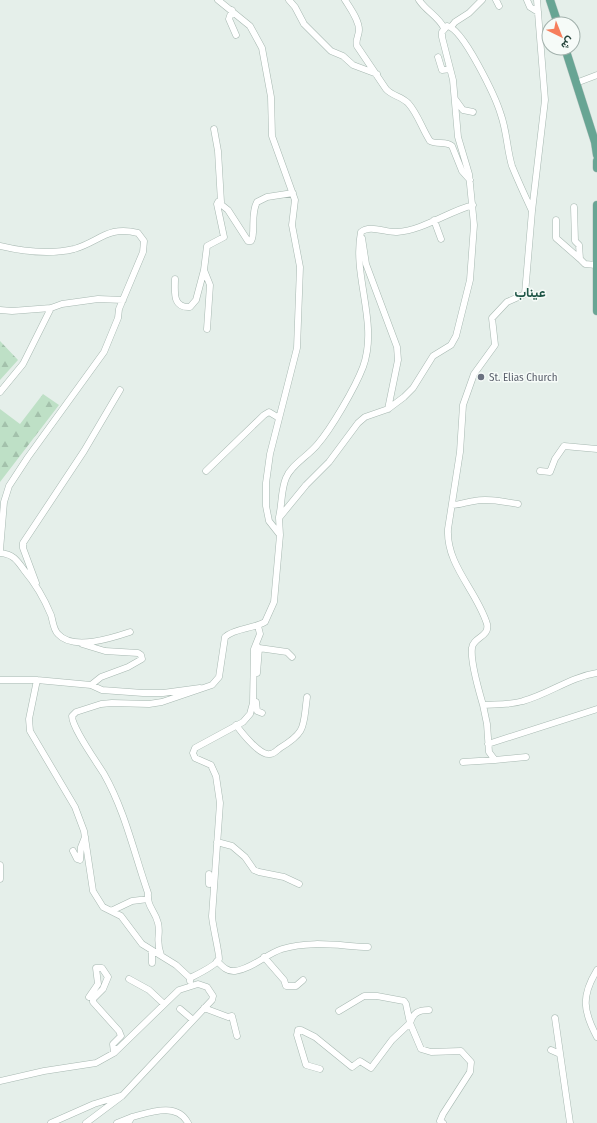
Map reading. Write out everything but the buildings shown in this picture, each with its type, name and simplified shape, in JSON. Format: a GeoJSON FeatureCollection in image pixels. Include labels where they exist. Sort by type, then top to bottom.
{"type":"FeatureCollection","features":[{"type":"Feature","properties":{"kind":"main road"},"geometry":{"type":"LineString","coordinates":[[550,0],[555,16]]}},
{"type":"Feature","properties":{"kind":"main road"},"geometry":{"type":"LineString","coordinates":[[568,56],[595,142],[597,155]]}},
{"type":"Feature","properties":{"kind":"main road"},"geometry":{"type":"LineString","coordinates":[[597,161],[597,168]]}},
{"type":"Feature","properties":{"kind":"main road"},"geometry":{"type":"LineString","coordinates":[[597,205],[597,311]]}},
{"type":"Feature","properties":{"kind":"street"},"geometry":{"type":"LineString","coordinates":[[218,0],[250,26],[262,48],[271,97],[272,136],[295,200],[292,225],[300,267],[297,348],[267,472],[266,501],[269,521],[280,535]]}},
{"type":"Feature","properties":{"kind":"street"},"geometry":{"type":"LineString","coordinates":[[289,0],[295,7],[304,24],[331,50],[343,56],[352,64],[377,74]]}},
{"type":"Feature","properties":{"kind":"street"},"geometry":{"type":"LineString","coordinates":[[345,0],[354,15],[359,28],[356,39],[357,46],[389,92],[402,98],[409,104],[423,125],[430,141],[449,144],[452,146],[462,171],[470,180]]}},
{"type":"Feature","properties":{"kind":"street"},"geometry":{"type":"LineString","coordinates":[[279,518],[306,485],[329,462],[358,423],[365,417],[388,409],[404,397],[413,388],[433,356],[451,345],[454,340],[471,275],[474,228],[473,205],[470,180],[458,137],[455,99],[450,69],[442,37],[444,28],[438,18],[425,9],[419,0]]}},
{"type":"Feature","properties":{"kind":"street"},"geometry":{"type":"LineString","coordinates":[[496,0],[499,6]]}},
{"type":"Feature","properties":{"kind":"street"},"geometry":{"type":"LineString","coordinates":[[527,0],[530,7],[538,12]]}},
{"type":"Feature","properties":{"kind":"street"},"geometry":{"type":"LineString","coordinates":[[495,760],[489,752],[487,724],[475,675],[472,648],[474,643],[486,633],[487,626],[472,590],[453,560],[449,547],[448,529],[461,448],[463,405],[474,374],[495,345],[492,318],[507,302],[525,294],[532,211],[545,100],[537,0]]}},
{"type":"Feature","properties":{"kind":"street"},"geometry":{"type":"LineString","coordinates":[[444,28],[452,27],[479,1]]}},
{"type":"Feature","properties":{"kind":"street"},"geometry":{"type":"LineString","coordinates":[[232,10],[229,19],[236,35]]}},
{"type":"Feature","properties":{"kind":"street"},"geometry":{"type":"LineString","coordinates":[[452,27],[468,46],[496,102],[503,123],[513,166],[532,211]]}},
{"type":"Feature","properties":{"kind":"street"},"geometry":{"type":"LineString","coordinates":[[438,57],[442,70],[450,69]]}},
{"type":"Feature","properties":{"kind":"street"},"geometry":{"type":"LineString","coordinates":[[576,83],[597,75]]}},
{"type":"Feature","properties":{"kind":"street"},"geometry":{"type":"LineString","coordinates":[[455,99],[463,110],[473,112]]}},
{"type":"Feature","properties":{"kind":"street"},"geometry":{"type":"LineString","coordinates":[[214,129],[218,150],[220,202],[248,241],[251,241],[254,236],[253,211],[257,202],[267,197],[293,192]]}},
{"type":"Feature","properties":{"kind":"street"},"geometry":{"type":"LineString","coordinates":[[175,279],[175,298],[177,302],[184,306],[192,305],[196,300],[204,270],[207,246],[224,237],[217,204],[220,202]]}},
{"type":"Feature","properties":{"kind":"street"},"geometry":{"type":"LineString","coordinates":[[361,232],[368,229],[388,232],[402,231],[434,220],[460,208],[473,205]]}},
{"type":"Feature","properties":{"kind":"street"},"geometry":{"type":"LineString","coordinates":[[574,207],[575,241],[579,245],[580,260]]}},
{"type":"Feature","properties":{"kind":"street"},"geometry":{"type":"LineString","coordinates":[[434,220],[441,239]]}},
{"type":"Feature","properties":{"kind":"street"},"geometry":{"type":"LineString","coordinates":[[556,220],[556,238],[580,260],[586,264],[596,265]]}},
{"type":"Feature","properties":{"kind":"street"},"geometry":{"type":"LineString","coordinates":[[0,246],[38,253],[47,253],[75,248],[110,233],[126,230],[138,233],[144,240],[144,247],[104,352],[28,457],[9,486],[4,502],[0,552],[14,556],[36,583]]}},
{"type":"Feature","properties":{"kind":"street"},"geometry":{"type":"LineString","coordinates":[[361,232],[366,264],[397,347],[398,360],[388,409]]}},
{"type":"Feature","properties":{"kind":"street"},"geometry":{"type":"LineString","coordinates":[[162,955],[157,939],[158,923],[148,899],[148,893],[119,805],[101,769],[82,737],[75,730],[72,722],[72,716],[76,712],[100,704],[155,703],[212,685],[219,677],[225,637],[230,633],[258,626],[268,618],[274,602],[280,535],[279,518],[286,478],[324,436],[363,366],[367,346],[367,326],[358,258],[361,232]]}},
{"type":"Feature","properties":{"kind":"street"},"geometry":{"type":"LineString","coordinates":[[204,270],[210,285],[207,329]]}},
{"type":"Feature","properties":{"kind":"street"},"geometry":{"type":"LineString","coordinates":[[192,295],[192,305]]}},
{"type":"Feature","properties":{"kind":"street"},"geometry":{"type":"LineString","coordinates":[[0,310],[12,311],[51,308],[62,304],[98,299],[123,300]]}},
{"type":"Feature","properties":{"kind":"street"},"geometry":{"type":"LineString","coordinates":[[0,392],[23,364],[51,308]]}},
{"type":"Feature","properties":{"kind":"street"},"geometry":{"type":"LineString","coordinates":[[91,685],[101,677],[137,663],[142,659],[141,655],[138,653],[105,651],[69,640],[57,633],[36,583],[23,548],[23,543],[84,451],[120,390]]}},
{"type":"Feature","properties":{"kind":"street"},"geometry":{"type":"LineString","coordinates":[[206,471],[264,415],[269,412],[279,418]]}},
{"type":"Feature","properties":{"kind":"street"},"geometry":{"type":"LineString","coordinates":[[540,471],[550,472],[555,459],[564,446],[597,449]]}},
{"type":"Feature","properties":{"kind":"street"},"geometry":{"type":"LineString","coordinates":[[452,505],[462,505],[480,500],[518,504]]}},
{"type":"Feature","properties":{"kind":"street"},"geometry":{"type":"LineString","coordinates":[[258,626],[260,634],[258,646],[256,708],[257,711],[262,714]]}},
{"type":"Feature","properties":{"kind":"street"},"geometry":{"type":"LineString","coordinates":[[69,640],[100,641],[130,632]]}},
{"type":"Feature","properties":{"kind":"street"},"geometry":{"type":"LineString","coordinates":[[258,646],[283,650],[292,657]]}},
{"type":"Feature","properties":{"kind":"street"},"geometry":{"type":"LineString","coordinates":[[0,1081],[44,1071],[96,1063],[114,1053],[179,990],[217,961],[219,955],[213,929],[212,916],[213,883],[220,803],[216,776],[211,764],[195,758],[193,753],[195,748],[243,722],[252,710],[254,649],[258,646]]}},
{"type":"Feature","properties":{"kind":"street"},"geometry":{"type":"LineString","coordinates":[[483,705],[523,701],[565,685],[579,676],[597,673]]}},
{"type":"Feature","properties":{"kind":"street"},"geometry":{"type":"LineString","coordinates":[[0,680],[37,680],[91,685],[102,690],[143,693],[204,688]]}},
{"type":"Feature","properties":{"kind":"street"},"geometry":{"type":"LineString","coordinates":[[37,680],[29,719],[30,731],[71,798],[85,837],[92,891],[103,907],[121,916],[137,938],[152,951],[162,955],[184,971],[190,982],[204,985],[211,992],[212,1000],[122,1096],[86,1123]]}},
{"type":"Feature","properties":{"kind":"street"},"geometry":{"type":"LineString","coordinates":[[236,725],[261,753],[274,753],[293,741],[300,734],[303,727],[307,697]]}},
{"type":"Feature","properties":{"kind":"street"},"geometry":{"type":"LineString","coordinates":[[488,744],[597,710]]}},
{"type":"Feature","properties":{"kind":"street"},"geometry":{"type":"LineString","coordinates":[[463,762],[526,757]]}},
{"type":"Feature","properties":{"kind":"street"},"geometry":{"type":"LineString","coordinates":[[73,852],[77,859],[80,860],[81,847],[85,837]]}},
{"type":"Feature","properties":{"kind":"street"},"geometry":{"type":"LineString","coordinates":[[216,842],[232,846],[245,857],[254,870],[284,877],[299,884]]}},
{"type":"Feature","properties":{"kind":"street"},"geometry":{"type":"LineString","coordinates":[[0,865],[0,879]]}},
{"type":"Feature","properties":{"kind":"street"},"geometry":{"type":"LineString","coordinates":[[209,874],[209,884],[213,883]]}},
{"type":"Feature","properties":{"kind":"street"},"geometry":{"type":"LineString","coordinates":[[111,911],[132,901],[148,899]]}},
{"type":"Feature","properties":{"kind":"street"},"geometry":{"type":"LineString","coordinates":[[217,961],[226,970],[235,971],[284,948],[305,944],[368,947]]}},
{"type":"Feature","properties":{"kind":"street"},"geometry":{"type":"LineString","coordinates":[[152,951],[152,963]]}},
{"type":"Feature","properties":{"kind":"street"},"geometry":{"type":"LineString","coordinates":[[264,957],[284,980],[286,986],[296,986],[304,980]]}},
{"type":"Feature","properties":{"kind":"street"},"geometry":{"type":"LineString","coordinates":[[89,997],[98,984],[96,968],[102,968],[108,978],[103,989],[93,999],[93,1002],[121,1036],[113,1044],[114,1053]]}},
{"type":"Feature","properties":{"kind":"street"},"geometry":{"type":"LineString","coordinates":[[597,970],[584,1005],[591,1026],[597,1037]]}},
{"type":"Feature","properties":{"kind":"street"},"geometry":{"type":"LineString","coordinates":[[129,979],[149,990],[164,1004]]}},
{"type":"Feature","properties":{"kind":"street"},"geometry":{"type":"LineString","coordinates":[[339,1011],[364,996],[377,996],[404,1000],[410,1023],[421,1049],[424,1051],[461,1051],[470,1062],[470,1072],[441,1122]]}},
{"type":"Feature","properties":{"kind":"street"},"geometry":{"type":"LineString","coordinates":[[204,1008],[228,1017],[232,1016],[237,1036]]}},
{"type":"Feature","properties":{"kind":"street"},"geometry":{"type":"LineString","coordinates":[[180,1009],[193,1020]]}},
{"type":"Feature","properties":{"kind":"street"},"geometry":{"type":"LineString","coordinates":[[320,1069],[306,1065],[297,1035],[298,1030],[315,1037],[352,1067],[360,1061],[371,1068],[392,1040],[410,1023],[414,1013],[420,1010],[429,1010]]}},
{"type":"Feature","properties":{"kind":"street"},"geometry":{"type":"LineString","coordinates":[[555,1018],[570,1123]]}},
{"type":"Feature","properties":{"kind":"street"},"geometry":{"type":"LineString","coordinates":[[551,1050],[560,1054]]}},
{"type":"Feature","properties":{"kind":"street"},"geometry":{"type":"LineString","coordinates":[[51,1123],[94,1104],[122,1096]]}},
{"type":"Feature","properties":{"kind":"street"},"geometry":{"type":"LineString","coordinates":[[117,1123],[132,1116],[163,1110],[174,1111],[182,1115],[188,1123]]}},
{"type":"Feature","properties":{"kind":"street"},"geometry":{"type":"LineString","coordinates":[[128,1123],[132,1116]]}},
{"type":"Feature","properties":{"kind":"green space"},"geometry":{"type":"Polygon","coordinates":[[[0,341],[18,360],[0,380],[0,341]]]}},
{"type":"Feature","properties":{"kind":"green space"},"geometry":{"type":"Polygon","coordinates":[[[43,394],[59,405],[0,482],[0,409],[20,424],[43,394]]]}},
{"type":"Feature","properties":{"kind":"place","name":"St. Elias Church"},"geometry":{"type":"Point","coordinates":[481,377]}},
{"type":"Feature","properties":{"kind":"district","name":"عيناب"},"geometry":{"type":"Point","coordinates":[530,292]}}]}
